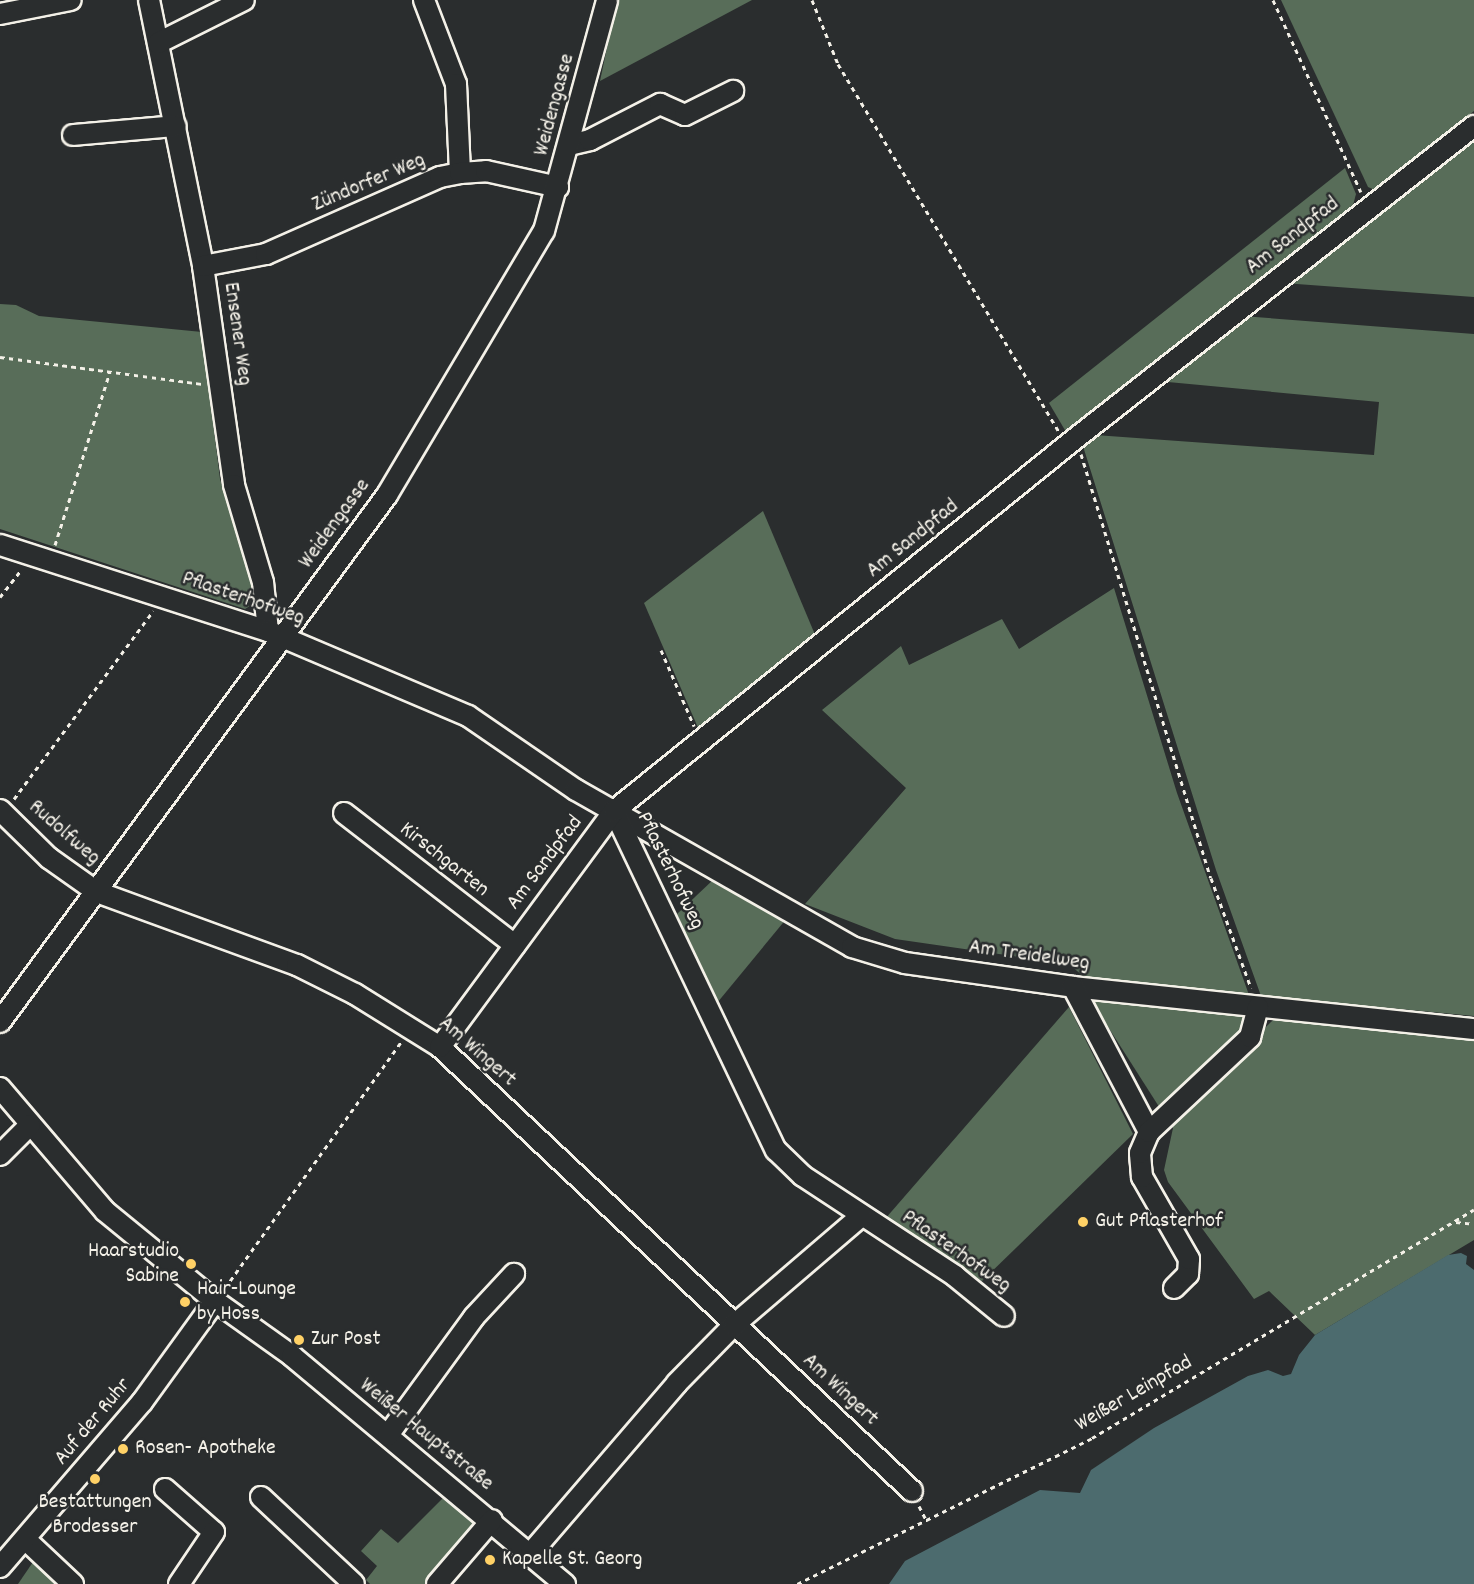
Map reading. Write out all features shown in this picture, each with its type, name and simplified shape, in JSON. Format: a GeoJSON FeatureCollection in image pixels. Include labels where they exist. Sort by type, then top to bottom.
{"type":"FeatureCollection","features":[{"type":"Feature","properties":{"kind":"street"},"geometry":{"type":"LineString","coordinates":[[0,14],[71,0]]}},
{"type":"Feature","properties":{"kind":"street","name":"Ensener Weg"},"geometry":{"type":"LineString","coordinates":[[149,0],[203,266],[234,485],[264,582],[275,634]]}},
{"type":"Feature","properties":{"kind":"street"},"geometry":{"type":"LineString","coordinates":[[158,43],[244,0]]}},
{"type":"Feature","properties":{"kind":"street"},"geometry":{"type":"LineString","coordinates":[[424,0],[456,84],[460,173]]}},
{"type":"Feature","properties":{"kind":"street","name":"Weidengasse"},"geometry":{"type":"LineString","coordinates":[[0,1022],[97,892],[275,634],[387,495],[544,231],[571,140],[607,0]]}},
{"type":"Feature","properties":{"kind":"street"},"geometry":{"type":"LineString","coordinates":[[571,140],[590,140],[660,104],[685,115],[733,91]]}},
{"type":"Feature","properties":{"kind":"street"},"geometry":{"type":"LineString","coordinates":[[571,140],[630,108]]}},
{"type":"Feature","properties":{"kind":"street"},"geometry":{"type":"LineString","coordinates":[[73,135],[176,126]]}},
{"type":"Feature","properties":{"kind":"street","name":"Am Sandpfad"},"geometry":{"type":"LineString","coordinates":[[440,1047],[614,811],[1072,442],[1474,126]]}},
{"type":"Feature","properties":{"kind":"street","name":"Zündorfer Weg"},"geometry":{"type":"LineString","coordinates":[[203,266],[266,254],[440,177],[486,171],[558,187]]}},
{"type":"Feature","properties":{"kind":"street","name":"Pflasterhofweg"},"geometry":{"type":"LineString","coordinates":[[0,545],[275,634],[468,716],[576,790],[614,811],[776,1150],[803,1176],[955,1276],[1004,1316]]}},
{"type":"Feature","properties":{"kind":"street","name":"Rudolfweg"},"geometry":{"type":"LineString","coordinates":[[2,811],[49,858],[97,892]]}},
{"type":"Feature","properties":{"kind":"street","name":"Am Treidelweg"},"geometry":{"type":"LineString","coordinates":[[614,811],[852,947],[905,963],[1073,987],[1474,1029]]}},
{"type":"Feature","properties":{"kind":"street","name":"Kirschgarten"},"geometry":{"type":"LineString","coordinates":[[344,813],[515,945]]}},
{"type":"Feature","properties":{"kind":"street","name":"Am Wingert"},"geometry":{"type":"LineString","coordinates":[[97,892],[297,965],[355,994],[440,1047],[912,1491]]}},
{"type":"Feature","properties":{"kind":"street"},"geometry":{"type":"LineString","coordinates":[[1073,987],[1149,1132]]}},
{"type":"Feature","properties":{"kind":"street"},"geometry":{"type":"LineString","coordinates":[[1174,1288],[1188,1274],[1190,1265],[1142,1177],[1140,1153],[1149,1132],[1250,1037],[1258,1007]]}},
{"type":"Feature","properties":{"kind":"street","name":"Weißer Hauptstraße"},"geometry":{"type":"LineString","coordinates":[[0,1088],[105,1211],[215,1301],[292,1356],[492,1520],[565,1584]]}},
{"type":"Feature","properties":{"kind":"street"},"geometry":{"type":"LineString","coordinates":[[0,1145],[28,1123]]}},
{"type":"Feature","properties":{"kind":"street"},"geometry":{"type":"LineString","coordinates":[[0,1155],[28,1123]]}},
{"type":"Feature","properties":{"kind":"street"},"geometry":{"type":"LineString","coordinates":[[531,1553],[677,1383],[734,1325],[861,1216]]}},
{"type":"Feature","properties":{"kind":"street"},"geometry":{"type":"LineString","coordinates":[[388,1436],[474,1317],[514,1274]]}},
{"type":"Feature","properties":{"kind":"street","name":"Auf der Ruhr"},"geometry":{"type":"LineString","coordinates":[[0,1567],[142,1402],[215,1301]]}},
{"type":"Feature","properties":{"kind":"street"},"geometry":{"type":"LineString","coordinates":[[165,1489],[214,1532],[179,1584]]}},
{"type":"Feature","properties":{"kind":"street"},"geometry":{"type":"LineString","coordinates":[[261,1497],[354,1584]]}},
{"type":"Feature","properties":{"kind":"street"},"geometry":{"type":"LineString","coordinates":[[437,1584],[492,1520]]}},
{"type":"Feature","properties":{"kind":"street"},"geometry":{"type":"LineString","coordinates":[[25,1539],[73,1584]]}},
{"type":"Feature","properties":{"kind":"path"},"geometry":{"type":"LineString","coordinates":[[812,0],[838,64],[1072,442],[1117,569],[1211,878],[1258,1007]]}},
{"type":"Feature","properties":{"kind":"path"},"geometry":{"type":"LineString","coordinates":[[1273,0],[1368,208]]}},
{"type":"Feature","properties":{"kind":"path"},"geometry":{"type":"LineString","coordinates":[[0,357],[220,384]]}},
{"type":"Feature","properties":{"kind":"path"},"geometry":{"type":"LineString","coordinates":[[0,597],[42,558],[110,372]]}},
{"type":"Feature","properties":{"kind":"path","name":"Pflasterhofweg"},"geometry":{"type":"LineString","coordinates":[[2,811],[163,598]]}},
{"type":"Feature","properties":{"kind":"path"},"geometry":{"type":"LineString","coordinates":[[661,650],[700,742]]}},
{"type":"Feature","properties":{"kind":"path"},"geometry":{"type":"LineString","coordinates":[[215,1301],[410,1028]]}},
{"type":"Feature","properties":{"kind":"path","name":"Weißer Leinpfad"},"geometry":{"type":"LineString","coordinates":[[797,1584],[1092,1438],[1474,1209]]}},
{"type":"Feature","properties":{"kind":"path"},"geometry":{"type":"LineString","coordinates":[[1454,1221],[1474,1224]]}},
{"type":"Feature","properties":{"kind":"green space"},"geometry":{"type":"Polygon","coordinates":[[[617,0],[752,0],[600,81],[617,0]]]}},
{"type":"Feature","properties":{"kind":"green space"},"geometry":{"type":"Polygon","coordinates":[[[1281,0],[1474,0],[1474,111],[1377,191],[1368,187],[1281,0]]]}},
{"type":"Feature","properties":{"kind":"green space"},"geometry":{"type":"Polygon","coordinates":[[[1474,130],[1474,297],[1283,283],[1474,130]]]}},
{"type":"Feature","properties":{"kind":"green space"},"geometry":{"type":"Polygon","coordinates":[[[1345,168],[1356,194],[1352,209],[1069,437],[1049,403],[1345,168]]]}},
{"type":"Feature","properties":{"kind":"green space"},"geometry":{"type":"Polygon","coordinates":[[[0,304],[16,305],[39,316],[202,332],[220,479],[253,583],[255,597],[250,606],[245,609],[0,529],[0,304]]]}},
{"type":"Feature","properties":{"kind":"green space"},"geometry":{"type":"Polygon","coordinates":[[[1242,316],[1474,334],[1474,1016],[1261,996],[1216,870],[1082,443],[1095,435],[1374,455],[1379,402],[1168,382],[1242,316]]]}},
{"type":"Feature","properties":{"kind":"green space"},"geometry":{"type":"Polygon","coordinates":[[[763,511],[816,637],[699,730],[644,603],[763,511]]]}},
{"type":"Feature","properties":{"kind":"green space"},"geometry":{"type":"Polygon","coordinates":[[[1114,588],[1177,793],[1249,995],[1084,977],[1069,964],[895,939],[805,904],[906,788],[822,710],[901,646],[909,665],[1002,619],[1019,649],[1114,588]]]}},
{"type":"Feature","properties":{"kind":"green space"},"geometry":{"type":"Polygon","coordinates":[[[714,879],[787,918],[717,1003],[677,914],[714,879]]]}},
{"type":"Feature","properties":{"kind":"green space"},"geometry":{"type":"Polygon","coordinates":[[[1089,997],[1243,1013],[1248,1028],[1163,1113],[1089,997]]]}},
{"type":"Feature","properties":{"kind":"green space"},"geometry":{"type":"Polygon","coordinates":[[[1069,1007],[1133,1134],[982,1281],[885,1219],[1069,1007]]]}},
{"type":"Feature","properties":{"kind":"green space"},"geometry":{"type":"Polygon","coordinates":[[[1276,1017],[1474,1035],[1474,1240],[1315,1335],[1269,1291],[1254,1299],[1168,1182],[1164,1170],[1173,1128],[1169,1123],[1276,1017]]]}},
{"type":"Feature","properties":{"kind":"green space"},"geometry":{"type":"Polygon","coordinates":[[[444,1497],[478,1527],[430,1584],[370,1584],[366,1580],[377,1566],[361,1551],[381,1529],[398,1543],[444,1497]]]}},
{"type":"Feature","properties":{"kind":"green space"},"geometry":{"type":"Polygon","coordinates":[[[33,1562],[58,1584],[18,1584],[33,1562]]]}},
{"type":"Feature","properties":{"kind":"water"},"geometry":{"type":"Polygon","coordinates":[[[1461,1253],[1467,1256],[1466,1264],[1474,1270],[1474,1584],[889,1584],[905,1561],[1040,1490],[1080,1493],[1091,1470],[1154,1428],[1248,1376],[1268,1370],[1283,1376],[1291,1374],[1299,1355],[1315,1335],[1448,1255],[1461,1253]]]}},
{"type":"Feature","properties":{"kind":"place","name":"Gut Pflasterhof"},"geometry":{"type":"Point","coordinates":[1083,1222]}},
{"type":"Feature","properties":{"kind":"place","name":"Haarstudio Sabine"},"geometry":{"type":"Point","coordinates":[191,1264]}},
{"type":"Feature","properties":{"kind":"place","name":"Hair-Lounge by Hoss"},"geometry":{"type":"Point","coordinates":[185,1302]}},
{"type":"Feature","properties":{"kind":"place","name":"Zur Post"},"geometry":{"type":"Point","coordinates":[299,1340]}},
{"type":"Feature","properties":{"kind":"place","name":"Rosen- Apotheke"},"geometry":{"type":"Point","coordinates":[123,1449]}},
{"type":"Feature","properties":{"kind":"place","name":"Bestattungen Brodesser"},"geometry":{"type":"Point","coordinates":[95,1479]}},
{"type":"Feature","properties":{"kind":"place","name":"Kapelle St. Georg"},"geometry":{"type":"Point","coordinates":[490,1560]}}]}
